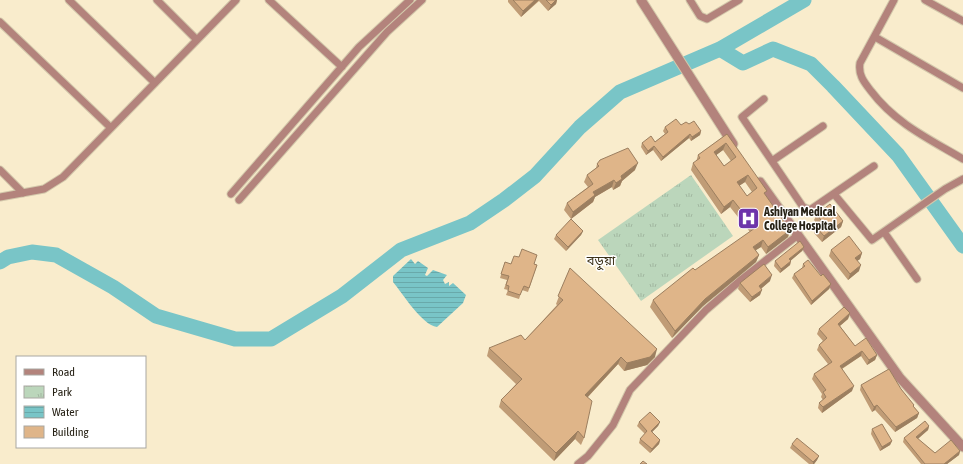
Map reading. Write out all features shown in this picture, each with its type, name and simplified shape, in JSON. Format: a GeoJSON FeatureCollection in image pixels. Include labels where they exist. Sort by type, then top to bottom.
{"type":"FeatureCollection","features":[{"type":"Feature","properties":{"kind":"street"},"geometry":{"type":"LineString","coordinates":[[69,0],[155,83]]}},
{"type":"Feature","properties":{"kind":"street"},"geometry":{"type":"LineString","coordinates":[[157,0],[196,39]]}},
{"type":"Feature","properties":{"kind":"street"},"geometry":{"type":"LineString","coordinates":[[0,197],[44,189],[63,176],[236,0]]}},
{"type":"Feature","properties":{"kind":"street"},"geometry":{"type":"LineString","coordinates":[[269,0],[342,67]]}},
{"type":"Feature","properties":{"kind":"street"},"geometry":{"type":"LineString","coordinates":[[231,194],[374,32],[410,0]]}},
{"type":"Feature","properties":{"kind":"street"},"geometry":{"type":"LineString","coordinates":[[239,200],[387,32],[422,0]]}},
{"type":"Feature","properties":{"kind":"street"},"geometry":{"type":"LineString","coordinates":[[641,0],[737,149]]}},
{"type":"Feature","properties":{"kind":"street"},"geometry":{"type":"LineString","coordinates":[[690,0],[700,16],[707,19],[739,0]]}},
{"type":"Feature","properties":{"kind":"street"},"geometry":{"type":"LineString","coordinates":[[894,0],[860,63],[858,70],[862,79],[883,107],[902,123],[963,159]]}},
{"type":"Feature","properties":{"kind":"street"},"geometry":{"type":"LineString","coordinates":[[925,0],[963,21]]}},
{"type":"Feature","properties":{"kind":"street"},"geometry":{"type":"LineString","coordinates":[[0,22],[110,127]]}},
{"type":"Feature","properties":{"kind":"street"},"geometry":{"type":"LineString","coordinates":[[874,38],[963,88]]}},
{"type":"Feature","properties":{"kind":"street"},"geometry":{"type":"LineString","coordinates":[[764,99],[742,117],[799,203],[807,210],[810,210],[874,166]]}},
{"type":"Feature","properties":{"kind":"street"},"geometry":{"type":"LineString","coordinates":[[901,117],[963,153]]}},
{"type":"Feature","properties":{"kind":"street"},"geometry":{"type":"LineString","coordinates":[[772,161],[823,126]]}},
{"type":"Feature","properties":{"kind":"street"},"geometry":{"type":"LineString","coordinates":[[266,153],[274,161]]}},
{"type":"Feature","properties":{"kind":"street"},"geometry":{"type":"LineString","coordinates":[[0,170],[23,193]]}},
{"type":"Feature","properties":{"kind":"street"},"geometry":{"type":"LineString","coordinates":[[754,173],[900,378],[963,448]]}},
{"type":"Feature","properties":{"kind":"street"},"geometry":{"type":"LineString","coordinates":[[834,194],[872,240],[925,203],[963,180]]}},
{"type":"Feature","properties":{"kind":"street"},"geometry":{"type":"LineString","coordinates":[[884,232],[917,278]]}},
{"type":"Feature","properties":{"kind":"street"},"geometry":{"type":"LineString","coordinates":[[578,464],[588,456],[613,425],[630,390],[706,310],[798,235]]}},
{"type":"Feature","properties":{"kind":"green space"},"geometry":{"type":"Polygon","coordinates":[[[691,175],[733,236],[641,301],[598,240],[691,175]]]}},
{"type":"Feature","properties":{"kind":"water"},"geometry":{"type":"Polygon","coordinates":[[[411,259],[415,264],[418,261],[428,268],[425,275],[427,276],[433,270],[447,275],[443,280],[445,284],[449,282],[449,286],[453,283],[466,295],[463,303],[437,327],[425,321],[419,315],[393,282],[393,276],[411,259]]]}},
{"type":"Feature","properties":{"kind":"building"},"geometry":{"type":"Polygon","coordinates":[[[513,0],[535,0],[523,11],[513,0]]]}},
{"type":"Feature","properties":{"kind":"building"},"geometry":{"type":"Polygon","coordinates":[[[546,0],[556,0],[551,5],[546,0]]]}},
{"type":"Feature","properties":{"kind":"building"},"geometry":{"type":"Polygon","coordinates":[[[676,119],[681,125],[686,122],[689,124],[694,121],[701,131],[692,137],[690,134],[663,157],[654,146],[648,151],[642,143],[651,136],[655,142],[668,132],[665,127],[676,119]]]}},
{"type":"Feature","properties":{"kind":"building"},"geometry":{"type":"Polygon","coordinates":[[[727,134],[767,191],[764,193],[790,230],[768,247],[763,240],[753,247],[759,255],[705,299],[675,331],[653,300],[693,268],[695,270],[755,228],[733,200],[724,207],[693,163],[700,158],[698,155],[727,134]],[[726,143],[714,152],[724,166],[736,157],[726,143]],[[748,175],[737,182],[747,196],[757,188],[748,175]]]}},
{"type":"Feature","properties":{"kind":"building"},"geometry":{"type":"Polygon","coordinates":[[[628,148],[638,163],[621,176],[622,179],[616,183],[614,180],[593,192],[595,195],[573,212],[567,203],[593,184],[587,175],[599,166],[597,164],[600,160],[628,148]]]}},
{"type":"Feature","properties":{"kind":"building"},"geometry":{"type":"Polygon","coordinates":[[[830,204],[843,221],[824,236],[816,227],[822,222],[817,214],[830,204]]]}},
{"type":"Feature","properties":{"kind":"building"},"geometry":{"type":"Polygon","coordinates":[[[571,219],[583,231],[568,247],[556,235],[571,219]]]}},
{"type":"Feature","properties":{"kind":"building"},"geometry":{"type":"Polygon","coordinates":[[[849,236],[862,253],[855,258],[861,265],[850,274],[831,250],[849,236]]]}},
{"type":"Feature","properties":{"kind":"building"},"geometry":{"type":"Polygon","coordinates":[[[800,241],[804,247],[789,259],[791,261],[781,269],[775,261],[800,241]]]}},
{"type":"Feature","properties":{"kind":"building"},"geometry":{"type":"Polygon","coordinates":[[[522,249],[537,255],[534,264],[537,265],[529,288],[524,286],[520,295],[508,291],[509,286],[506,285],[509,276],[501,274],[505,262],[511,264],[514,256],[519,257],[522,249]]]}},
{"type":"Feature","properties":{"kind":"building"},"geometry":{"type":"Polygon","coordinates":[[[808,260],[821,276],[823,274],[831,284],[812,301],[794,274],[805,266],[803,264],[808,260]]]}},
{"type":"Feature","properties":{"kind":"building"},"geometry":{"type":"Polygon","coordinates":[[[764,264],[772,275],[759,286],[762,290],[752,297],[740,283],[764,264]]]}},
{"type":"Feature","properties":{"kind":"building"},"geometry":{"type":"Polygon","coordinates":[[[570,268],[657,349],[650,357],[627,363],[621,357],[585,395],[592,401],[584,438],[578,431],[556,453],[501,400],[522,379],[489,348],[521,335],[525,340],[563,300],[558,296],[570,268]]]}},
{"type":"Feature","properties":{"kind":"building"},"geometry":{"type":"Polygon","coordinates":[[[844,307],[850,313],[838,324],[855,346],[866,338],[877,355],[869,360],[862,351],[840,366],[854,386],[823,407],[819,403],[826,397],[823,392],[826,390],[814,374],[832,362],[819,345],[827,338],[819,329],[844,307]]]}},
{"type":"Feature","properties":{"kind":"building"},"geometry":{"type":"Polygon","coordinates":[[[889,369],[901,389],[919,413],[896,427],[877,405],[874,407],[861,385],[889,369]]]}},
{"type":"Feature","properties":{"kind":"building"},"geometry":{"type":"Polygon","coordinates":[[[650,412],[660,422],[651,431],[660,440],[652,449],[640,439],[647,431],[639,422],[650,412]]]}},
{"type":"Feature","properties":{"kind":"building"},"geometry":{"type":"Polygon","coordinates":[[[925,421],[929,426],[916,437],[935,453],[951,440],[960,451],[944,464],[925,464],[904,438],[925,421]]]}},
{"type":"Feature","properties":{"kind":"building"},"geometry":{"type":"Polygon","coordinates":[[[882,424],[892,441],[882,447],[872,429],[882,424]]]}},
{"type":"Feature","properties":{"kind":"building"},"geometry":{"type":"Polygon","coordinates":[[[797,438],[819,456],[813,462],[792,444],[797,438]]]}},
{"type":"Feature","properties":{"kind":"building"},"geometry":{"type":"Polygon","coordinates":[[[643,461],[647,464],[640,464],[643,461]]]}},
{"type":"Feature","properties":{"kind":"waterway"},"geometry":{"type":"LineString","coordinates":[[0,262],[8,257],[32,252],[56,255],[113,287],[156,316],[235,339],[271,339],[342,296],[401,250],[470,223],[504,200],[535,176],[580,127],[620,92],[720,49],[804,0]]}},
{"type":"Feature","properties":{"kind":"waterway"},"geometry":{"type":"LineString","coordinates":[[720,49],[743,63],[773,49],[811,64],[898,155],[963,246]]}},
{"type":"Feature","properties":{"kind":"place","name":"Ashiyan Medical College Hospital"},"geometry":{"type":"Point","coordinates":[748,219]}},
{"type":"Feature","properties":{"kind":"district","name":"বড়ুয়া"},"geometry":{"type":"Point","coordinates":[601,260]}}]}
